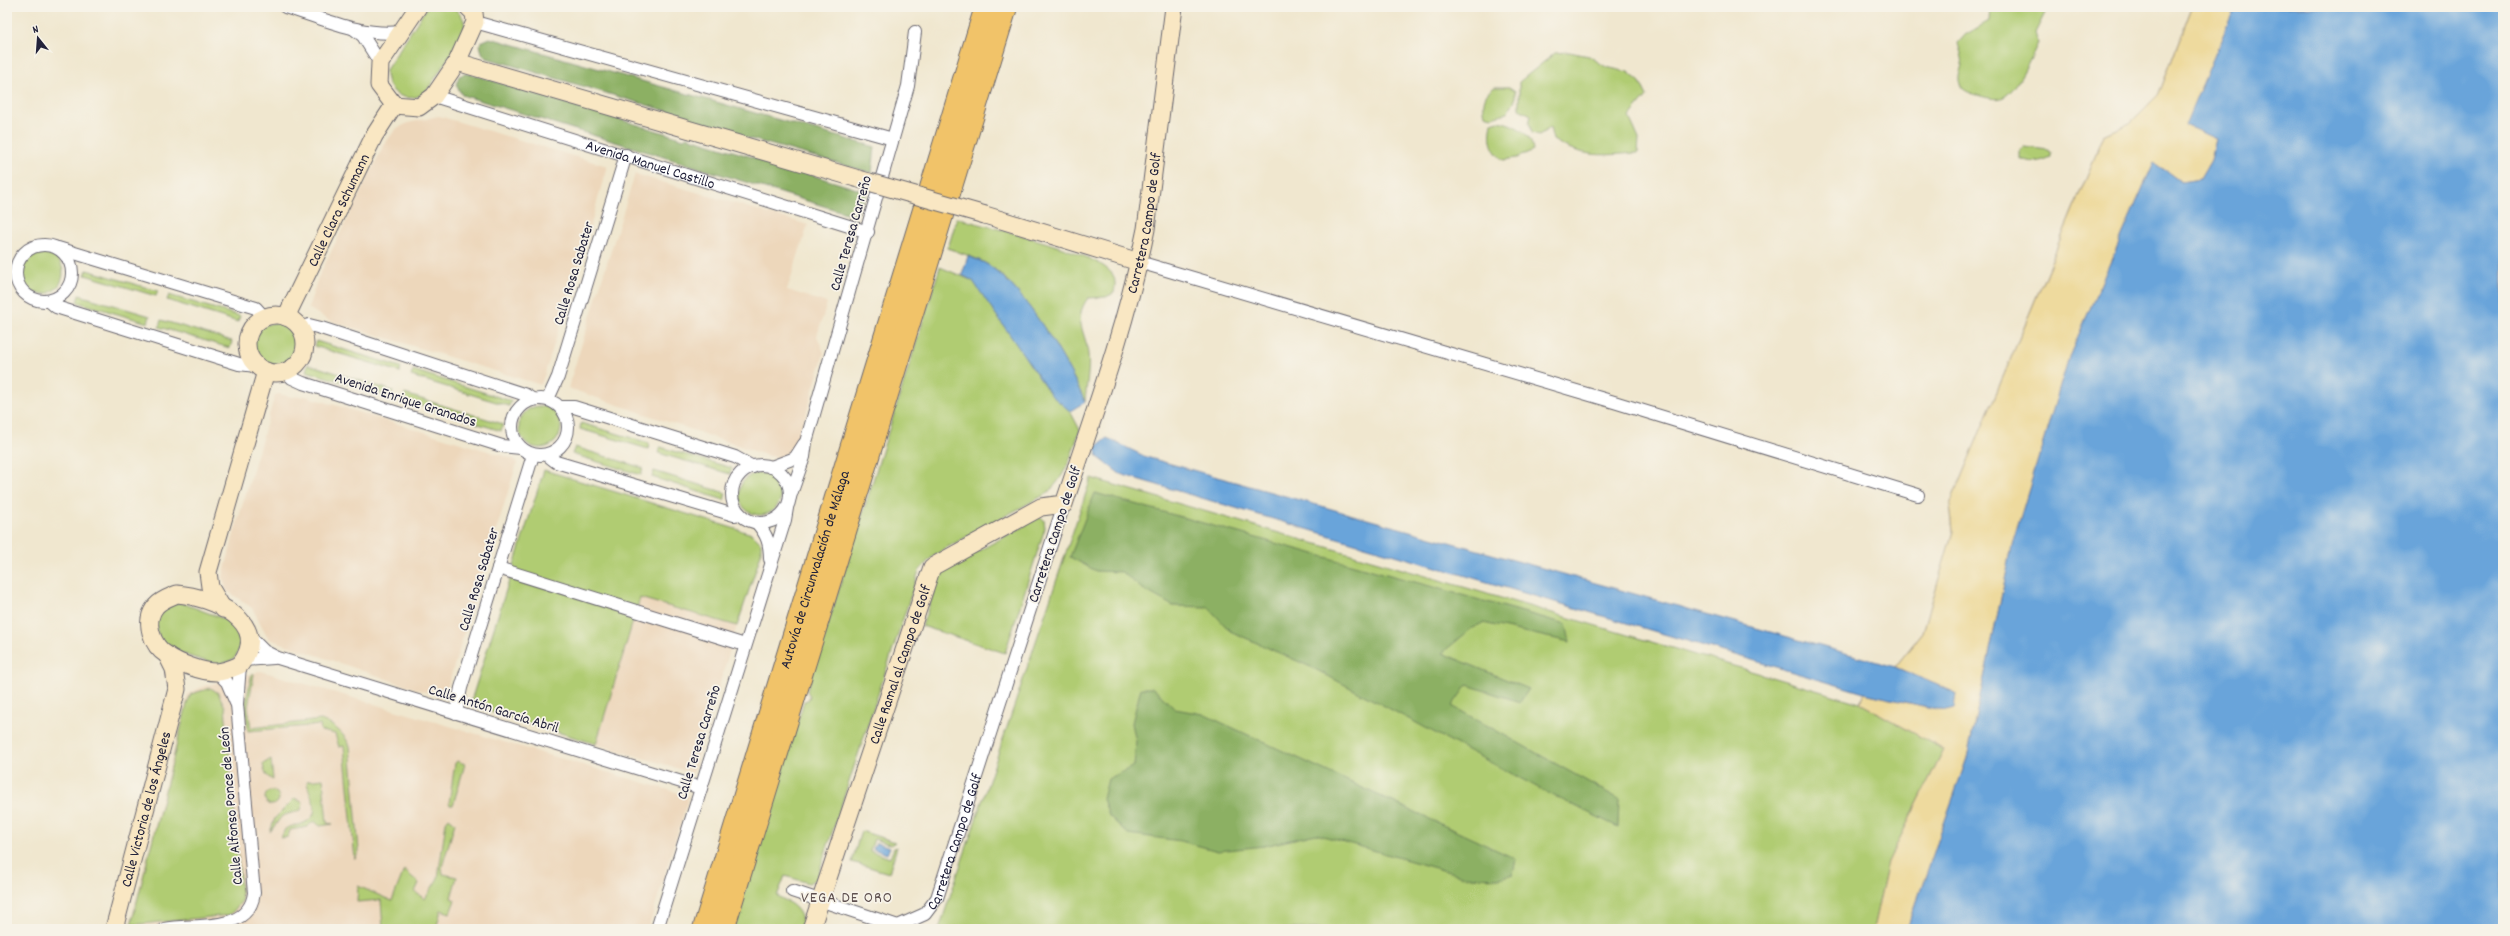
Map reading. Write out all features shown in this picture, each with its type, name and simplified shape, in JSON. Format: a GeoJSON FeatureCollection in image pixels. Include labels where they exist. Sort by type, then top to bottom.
{"type":"FeatureCollection","features":[{"type":"Feature","properties":{"kind":"highway"},"geometry":{"type":"LineString","coordinates":[[986,7],[940,190],[1006,7]]}},
{"type":"Feature","properties":{"kind":"highway","name":"Autovía de Circunvalación de Málaga"},"geometry":{"type":"LineString","coordinates":[[704,929],[933,212],[723,929]]}},
{"type":"Feature","properties":{"kind":"main road"},"geometry":{"type":"LineString","coordinates":[[418,7],[380,63],[380,85],[394,105],[419,107],[434,96],[457,62],[472,12]]}},
{"type":"Feature","properties":{"kind":"main road","name":"Carretera Campo de Golf"},"geometry":{"type":"LineString","coordinates":[[1064,504],[1098,402],[1139,262],[1146,229],[1174,7]]}},
{"type":"Feature","properties":{"kind":"main road"},"geometry":{"type":"LineString","coordinates":[[457,62],[1139,262]]}},
{"type":"Feature","properties":{"kind":"main road","name":"Calle Clara Schumann"},"geometry":{"type":"LineString","coordinates":[[286,317],[374,136],[394,105]]}},
{"type":"Feature","properties":{"kind":"main road"},"geometry":{"type":"LineString","coordinates":[[286,317],[299,328],[303,336],[303,353],[293,367],[285,371],[261,368],[250,358],[247,340],[250,330],[265,318],[286,317]]}},
{"type":"Feature","properties":{"kind":"main road"},"geometry":{"type":"LineString","coordinates":[[223,608],[210,587],[208,572],[261,368]]}},
{"type":"Feature","properties":{"kind":"main road","name":"Calle Ramal al Campo de Golf"},"geometry":{"type":"LineString","coordinates":[[820,902],[932,566],[1042,507],[1064,504]]}},
{"type":"Feature","properties":{"kind":"main road"},"geometry":{"type":"LineString","coordinates":[[183,595],[208,572]]}},
{"type":"Feature","properties":{"kind":"main road"},"geometry":{"type":"LineString","coordinates":[[177,689],[184,682],[210,671],[241,662],[249,649],[250,637],[245,624],[236,614],[223,608],[183,595],[166,598],[156,606],[151,615],[152,637],[167,655],[210,671]]}},
{"type":"Feature","properties":{"kind":"main road","name":"Calle Victoria de los Ángeles"},"geometry":{"type":"LineString","coordinates":[[114,929],[177,689],[174,669],[167,655]]}},
{"type":"Feature","properties":{"kind":"main road"},"geometry":{"type":"LineString","coordinates":[[811,929],[820,902]]}},
{"type":"Feature","properties":{"kind":"street"},"geometry":{"type":"LineString","coordinates":[[285,7],[353,28],[385,34],[401,32]]}},
{"type":"Feature","properties":{"kind":"street"},"geometry":{"type":"LineString","coordinates":[[472,12],[893,139]]}},
{"type":"Feature","properties":{"kind":"street"},"geometry":{"type":"LineString","coordinates":[[353,28],[363,36],[380,63]]}},
{"type":"Feature","properties":{"kind":"street","name":"Calle Teresa Carreño"},"geometry":{"type":"LineString","coordinates":[[657,929],[785,520],[788,502],[804,457],[806,442],[868,232],[908,86],[915,32]]}},
{"type":"Feature","properties":{"kind":"street","name":"Avenida Manuel Castillo"},"geometry":{"type":"LineString","coordinates":[[434,96],[868,232]]}},
{"type":"Feature","properties":{"kind":"street","name":"Calle Rosa Sabater"},"geometry":{"type":"LineString","coordinates":[[548,399],[558,377],[626,155]]}},
{"type":"Feature","properties":{"kind":"street"},"geometry":{"type":"LineString","coordinates":[[58,248],[70,261],[72,278],[64,293],[49,301],[40,301],[24,293],[16,278],[16,268],[24,253],[40,245],[58,248],[256,308],[265,318]]}},
{"type":"Feature","properties":{"kind":"street"},"geometry":{"type":"LineString","coordinates":[[1139,262],[1614,402],[1918,495]]}},
{"type":"Feature","properties":{"kind":"street"},"geometry":{"type":"LineString","coordinates":[[49,301],[56,307],[239,364],[261,368]]}},
{"type":"Feature","properties":{"kind":"street"},"geometry":{"type":"LineString","coordinates":[[299,328],[309,325],[321,328],[526,395],[532,400]]}},
{"type":"Feature","properties":{"kind":"street","name":"Avenida Enrique Granados"},"geometry":{"type":"LineString","coordinates":[[285,371],[292,378],[303,383],[502,446],[521,448]]}},
{"type":"Feature","properties":{"kind":"street"},"geometry":{"type":"LineString","coordinates":[[562,407],[567,416],[568,435],[560,447],[547,455],[533,455],[521,448],[512,434],[514,417],[521,406],[532,400],[548,399],[562,407],[574,408],[735,457],[753,467],[771,467],[786,479],[788,502],[774,520],[757,523],[740,514],[734,501],[733,487],[737,478],[753,467]]}},
{"type":"Feature","properties":{"kind":"street","name":"Calle Teresa Carreño"},"geometry":{"type":"LineString","coordinates":[[771,467],[795,458],[806,442]]}},
{"type":"Feature","properties":{"kind":"street","name":"Calle Rosa Sabater"},"geometry":{"type":"LineString","coordinates":[[456,713],[461,688],[533,455]]}},
{"type":"Feature","properties":{"kind":"street"},"geometry":{"type":"LineString","coordinates":[[547,455],[556,462],[734,515],[740,514]]}},
{"type":"Feature","properties":{"kind":"street","name":"Carretera Campo de Golf"},"geometry":{"type":"LineString","coordinates":[[792,891],[820,902],[898,926],[925,914],[937,898],[1064,504]]}},
{"type":"Feature","properties":{"kind":"street","name":"Calle Teresa Carreño"},"geometry":{"type":"LineString","coordinates":[[757,523],[766,534],[770,546],[770,564]]}},
{"type":"Feature","properties":{"kind":"street"},"geometry":{"type":"LineString","coordinates":[[498,568],[745,645]]}},
{"type":"Feature","properties":{"kind":"street","name":"Calle Antón García Abril"},"geometry":{"type":"LineString","coordinates":[[250,637],[264,651],[278,658],[701,788]]}},
{"type":"Feature","properties":{"kind":"street","name":"Calle Antón García Abril"},"geometry":{"type":"LineString","coordinates":[[241,662],[255,658],[278,658]]}},
{"type":"Feature","properties":{"kind":"street","name":"Calle Alfonso Ponce de León"},"geometry":{"type":"LineString","coordinates":[[164,929],[235,921],[246,914],[252,905],[254,893],[237,704],[241,662]]}},
{"type":"Feature","properties":{"kind":"street","name":"Calle Alfonso Ponce de León"},"geometry":{"type":"LineString","coordinates":[[210,671],[227,682],[237,704]]}},
{"type":"Feature","properties":{"kind":"shaded area"},"geometry":{"type":"Polygon","coordinates":[[[439,116],[607,166],[581,260],[541,385],[328,320],[308,308],[318,278],[384,145],[396,129],[408,123],[439,116]]]}},
{"type":"Feature","properties":{"kind":"shaded area"},"geometry":{"type":"Polygon","coordinates":[[[635,174],[808,225],[787,290],[827,303],[817,336],[824,353],[797,445],[789,454],[779,457],[769,456],[568,388],[635,174]]]}},
{"type":"Feature","properties":{"kind":"shaded area"},"geometry":{"type":"Polygon","coordinates":[[[279,394],[292,397],[305,396],[514,459],[517,463],[446,692],[440,697],[269,639],[252,608],[226,590],[223,577],[235,530],[275,395],[279,394]]]}},
{"type":"Feature","properties":{"kind":"shaded area"},"geometry":{"type":"Polygon","coordinates":[[[640,597],[737,626],[693,773],[596,744],[640,597]]]}},
{"type":"Feature","properties":{"kind":"shaded area"},"geometry":{"type":"Polygon","coordinates":[[[261,671],[689,796],[648,929],[129,929],[188,694],[204,686],[261,671]]]}},
{"type":"Feature","properties":{"kind":"green space"},"geometry":{"type":"Polygon","coordinates":[[[427,7],[456,9],[464,20],[464,34],[426,92],[412,98],[398,95],[389,85],[386,70],[427,7]]]}},
{"type":"Feature","properties":{"kind":"green space"},"geometry":{"type":"Polygon","coordinates":[[[1990,7],[2048,7],[2035,33],[2038,43],[2022,74],[2012,90],[2007,95],[1999,99],[1977,95],[1967,91],[1961,86],[1959,81],[1962,56],[1958,43],[1965,35],[1989,21],[1990,7]]]}},
{"type":"Feature","properties":{"kind":"green space"},"geometry":{"type":"Polygon","coordinates":[[[490,38],[875,147],[872,173],[691,122],[684,116],[487,58],[483,55],[480,46],[481,42],[490,38]]]}},
{"type":"Feature","properties":{"kind":"green space"},"geometry":{"type":"Polygon","coordinates":[[[1569,52],[1589,56],[1606,67],[1628,72],[1640,82],[1647,96],[1629,117],[1639,139],[1638,153],[1604,155],[1585,153],[1564,146],[1553,140],[1550,128],[1539,135],[1532,133],[1529,123],[1531,115],[1519,109],[1519,82],[1555,53],[1569,52]]]}},
{"type":"Feature","properties":{"kind":"green space"},"geometry":{"type":"Polygon","coordinates":[[[471,74],[684,139],[687,137],[867,192],[856,216],[462,95],[456,85],[459,76],[471,74]]]}},
{"type":"Feature","properties":{"kind":"green space"},"geometry":{"type":"Polygon","coordinates":[[[1495,87],[1509,87],[1515,91],[1515,100],[1507,113],[1492,117],[1485,115],[1484,102],[1488,92],[1495,87]]]}},
{"type":"Feature","properties":{"kind":"green space"},"geometry":{"type":"Polygon","coordinates":[[[1498,121],[1510,124],[1521,130],[1529,138],[1533,150],[1517,158],[1503,160],[1495,152],[1491,139],[1492,123],[1498,121]]]}},
{"type":"Feature","properties":{"kind":"green space"},"geometry":{"type":"Polygon","coordinates":[[[2024,147],[2048,150],[2051,152],[2051,157],[2036,162],[2024,160],[2020,158],[2020,149],[2024,147]]]}},
{"type":"Feature","properties":{"kind":"green space"},"geometry":{"type":"Polygon","coordinates":[[[957,218],[1041,241],[1087,257],[1103,266],[1113,275],[1115,282],[1114,293],[1106,297],[1088,298],[1081,313],[1081,326],[1087,346],[1088,360],[1085,402],[1068,367],[1043,326],[1015,289],[1001,274],[987,264],[948,248],[957,218]]]}},
{"type":"Feature","properties":{"kind":"green space"},"geometry":{"type":"Polygon","coordinates":[[[42,252],[57,258],[63,273],[57,288],[42,294],[27,288],[21,273],[27,258],[42,252]]]}},
{"type":"Feature","properties":{"kind":"green space"},"geometry":{"type":"Polygon","coordinates":[[[940,267],[973,281],[1051,395],[1070,411],[1080,430],[1068,465],[1059,480],[1046,494],[944,549],[930,559],[919,571],[817,878],[809,883],[785,876],[777,896],[796,908],[803,922],[803,929],[733,929],[804,701],[808,700],[810,696],[807,691],[940,267]]]}},
{"type":"Feature","properties":{"kind":"green space"},"geometry":{"type":"Polygon","coordinates":[[[87,270],[158,291],[156,296],[85,275],[87,270]]]}},
{"type":"Feature","properties":{"kind":"green space"},"geometry":{"type":"Polygon","coordinates":[[[79,295],[150,316],[148,323],[77,302],[79,295]]]}},
{"type":"Feature","properties":{"kind":"green space"},"geometry":{"type":"Polygon","coordinates":[[[169,295],[240,316],[238,322],[167,300],[169,295]]]}},
{"type":"Feature","properties":{"kind":"green space"},"geometry":{"type":"Polygon","coordinates":[[[161,320],[232,341],[230,348],[159,327],[161,320]]]}},
{"type":"Feature","properties":{"kind":"green space"},"geometry":{"type":"Polygon","coordinates":[[[275,323],[290,329],[296,344],[290,359],[275,365],[260,359],[254,344],[260,329],[275,323]]]}},
{"type":"Feature","properties":{"kind":"green space"},"geometry":{"type":"Polygon","coordinates":[[[316,341],[401,367],[400,372],[314,346],[316,341]]]}},
{"type":"Feature","properties":{"kind":"green space"},"geometry":{"type":"Polygon","coordinates":[[[308,364],[393,391],[391,397],[306,371],[308,364]]]}},
{"type":"Feature","properties":{"kind":"green space"},"geometry":{"type":"Polygon","coordinates":[[[413,370],[511,401],[509,406],[411,376],[413,370]]]}},
{"type":"Feature","properties":{"kind":"green space"},"geometry":{"type":"Polygon","coordinates":[[[405,394],[503,424],[501,431],[403,400],[405,394]]]}},
{"type":"Feature","properties":{"kind":"green space"},"geometry":{"type":"Polygon","coordinates":[[[536,406],[544,406],[552,409],[558,415],[561,427],[558,439],[552,445],[544,448],[536,448],[528,445],[522,439],[519,431],[519,423],[522,415],[528,409],[536,406]]]}},
{"type":"Feature","properties":{"kind":"green space"},"geometry":{"type":"Polygon","coordinates":[[[581,423],[649,443],[648,449],[580,429],[581,423]]]}},
{"type":"Feature","properties":{"kind":"green space"},"geometry":{"type":"Polygon","coordinates":[[[575,447],[643,468],[641,475],[572,454],[575,447]]]}},
{"type":"Feature","properties":{"kind":"green space"},"geometry":{"type":"Polygon","coordinates":[[[660,447],[732,468],[730,474],[658,453],[660,447]]]}},
{"type":"Feature","properties":{"kind":"green space"},"geometry":{"type":"Polygon","coordinates":[[[544,470],[752,534],[761,543],[761,554],[737,626],[640,598],[596,744],[473,706],[471,701],[544,470]]]}},
{"type":"Feature","properties":{"kind":"green space"},"geometry":{"type":"Polygon","coordinates":[[[654,471],[726,493],[724,500],[652,477],[654,471]]]}},
{"type":"Feature","properties":{"kind":"green space"},"geometry":{"type":"Polygon","coordinates":[[[760,473],[775,479],[781,494],[775,509],[760,515],[745,509],[739,494],[745,479],[760,473]]]}},
{"type":"Feature","properties":{"kind":"green space"},"geometry":{"type":"Polygon","coordinates":[[[1091,478],[1860,703],[1944,750],[1888,862],[1873,929],[939,929],[1091,478]]]}},
{"type":"Feature","properties":{"kind":"green space"},"geometry":{"type":"Polygon","coordinates":[[[1095,493],[1566,624],[1570,642],[1483,623],[1472,628],[1442,653],[1529,689],[1520,702],[1467,685],[1452,706],[1619,799],[1618,827],[1548,793],[1313,668],[1230,631],[1208,607],[1173,606],[1141,588],[1122,572],[1096,571],[1070,557],[1095,493]]]}},
{"type":"Feature","properties":{"kind":"green space"},"geometry":{"type":"Polygon","coordinates":[[[1041,517],[1044,520],[1045,528],[1005,653],[922,626],[940,573],[943,570],[1041,517]]]}},
{"type":"Feature","properties":{"kind":"green space"},"geometry":{"type":"Polygon","coordinates":[[[175,603],[182,603],[227,620],[236,628],[240,638],[239,649],[235,657],[230,661],[215,663],[197,659],[171,649],[165,645],[157,631],[157,620],[163,610],[175,603]]]}},
{"type":"Feature","properties":{"kind":"green space"},"geometry":{"type":"Polygon","coordinates":[[[252,673],[254,674],[248,707],[251,728],[321,720],[338,730],[348,741],[350,746],[359,851],[355,859],[344,746],[339,747],[335,734],[321,731],[320,725],[248,731],[245,705],[252,673]]]}},
{"type":"Feature","properties":{"kind":"green space"},"geometry":{"type":"Polygon","coordinates":[[[211,688],[218,693],[225,707],[242,901],[230,915],[131,925],[187,704],[191,694],[211,688]]]}},
{"type":"Feature","properties":{"kind":"green space"},"geometry":{"type":"Polygon","coordinates":[[[1141,688],[1153,688],[1175,709],[1203,714],[1516,859],[1513,874],[1500,878],[1467,877],[1316,834],[1264,846],[1218,851],[1181,841],[1128,834],[1109,816],[1103,799],[1108,779],[1134,766],[1136,742],[1132,723],[1141,688]]]}},
{"type":"Feature","properties":{"kind":"green space"},"geometry":{"type":"Polygon","coordinates":[[[271,759],[273,780],[266,774],[263,764],[271,759]]]}},
{"type":"Feature","properties":{"kind":"green space"},"geometry":{"type":"Polygon","coordinates":[[[457,761],[465,764],[453,805],[450,805],[449,803],[455,763],[457,761]]]}},
{"type":"Feature","properties":{"kind":"green space"},"geometry":{"type":"Polygon","coordinates":[[[323,779],[327,823],[333,824],[320,826],[314,821],[307,827],[290,830],[288,837],[281,838],[285,829],[302,824],[310,819],[313,814],[314,804],[307,781],[323,779]]]}},
{"type":"Feature","properties":{"kind":"green space"},"geometry":{"type":"Polygon","coordinates":[[[269,791],[275,791],[279,795],[279,801],[275,805],[269,805],[265,801],[265,795],[269,791]]]}},
{"type":"Feature","properties":{"kind":"green space"},"geometry":{"type":"Polygon","coordinates":[[[295,798],[303,803],[301,810],[282,816],[270,832],[275,818],[295,798]]]}},
{"type":"Feature","properties":{"kind":"green space"},"geometry":{"type":"Polygon","coordinates":[[[449,818],[455,823],[442,867],[443,874],[457,877],[451,898],[455,900],[450,913],[441,910],[436,929],[383,929],[381,900],[357,902],[358,886],[392,901],[404,870],[419,883],[415,892],[425,899],[438,878],[446,822],[449,818]]]}},
{"type":"Feature","properties":{"kind":"green space"},"geometry":{"type":"Polygon","coordinates":[[[861,831],[895,842],[892,845],[874,839],[870,851],[890,858],[894,848],[897,847],[889,873],[852,862],[861,831]]]}},
{"type":"Feature","properties":{"kind":"sand"},"geometry":{"type":"Polygon","coordinates":[[[2192,7],[2235,7],[2186,125],[2216,139],[2211,160],[2200,179],[2181,182],[2154,162],[2069,357],[2013,542],[1967,758],[1907,929],[1873,929],[1888,862],[1944,750],[1860,703],[1864,693],[1946,711],[1956,693],[1895,667],[1923,632],[1953,531],[1950,504],[2104,135],[2130,123],[2159,94],[2192,7]]]}},
{"type":"Feature","properties":{"kind":"water"},"geometry":{"type":"Polygon","coordinates":[[[2235,7],[2503,7],[2503,929],[1907,929],[1967,758],[2013,542],[2069,357],[2154,162],[2181,182],[2200,179],[2211,160],[2216,139],[2185,125],[2235,7]]]}},
{"type":"Feature","properties":{"kind":"water"},"geometry":{"type":"Polygon","coordinates":[[[968,256],[986,264],[1002,276],[1030,308],[1056,347],[1085,402],[1070,411],[1051,395],[973,281],[962,275],[968,256]]]}},
{"type":"Feature","properties":{"kind":"water"},"geometry":{"type":"Polygon","coordinates":[[[1107,438],[1146,457],[1895,667],[1956,693],[1954,709],[1946,711],[1864,693],[1120,474],[1098,457],[1095,447],[1107,438]]]}},
{"type":"Feature","properties":{"kind":"water"},"geometry":{"type":"Polygon","coordinates":[[[876,843],[890,847],[887,854],[873,849],[876,843]]]}},
{"type":"Feature","properties":{"kind":"district","name":"VEGA DE ORO"},"geometry":{"type":"Point","coordinates":[847,896]}}]}
